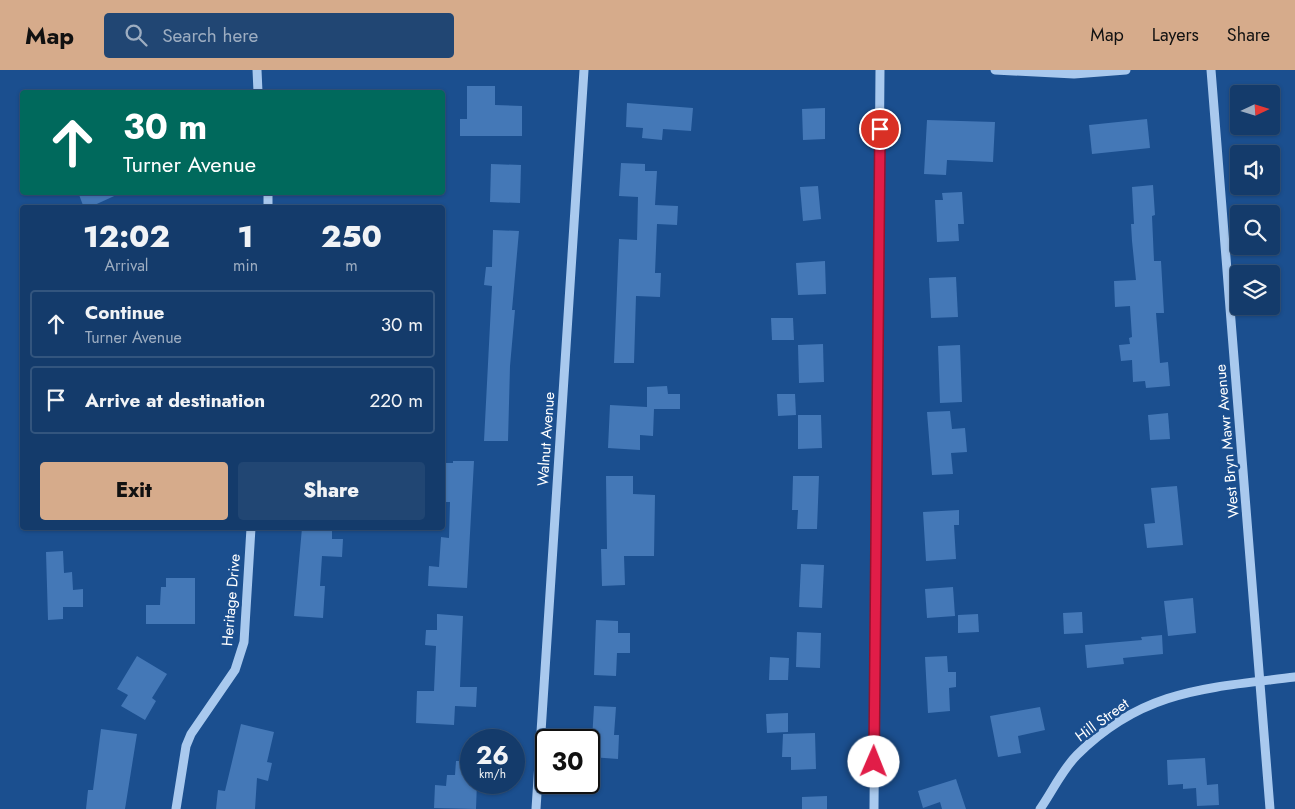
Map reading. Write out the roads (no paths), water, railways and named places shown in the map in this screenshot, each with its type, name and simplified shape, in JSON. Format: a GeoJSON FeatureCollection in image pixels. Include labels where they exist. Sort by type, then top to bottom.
{"type":"FeatureCollection","features":[{"type":"Feature","properties":{"kind":"street"},"geometry":{"type":"LineString","coordinates":[[257,70],[258,90]]}},
{"type":"Feature","properties":{"kind":"street","name":"Walnut Avenue"},"geometry":{"type":"LineString","coordinates":[[536,809],[584,70]]}},
{"type":"Feature","properties":{"kind":"street"},"geometry":{"type":"LineString","coordinates":[[874,809],[880,70]]}},
{"type":"Feature","properties":{"kind":"street"},"geometry":{"type":"LineString","coordinates":[[995,70],[1074,74],[1126,70]]}},
{"type":"Feature","properties":{"kind":"street","name":"West Bryn Mawr Avenue"},"geometry":{"type":"LineString","coordinates":[[1211,70],[1270,809]]}},
{"type":"Feature","properties":{"kind":"street","name":"Heritage Drive"},"geometry":{"type":"LineString","coordinates":[[176,809],[186,746],[191,734],[235,670],[244,642],[251,530]]}},
{"type":"Feature","properties":{"kind":"street","name":"Hill Street"},"geometry":{"type":"LineString","coordinates":[[1040,809],[1076,756],[1111,727],[1132,713],[1174,695],[1295,677]]}}]}
